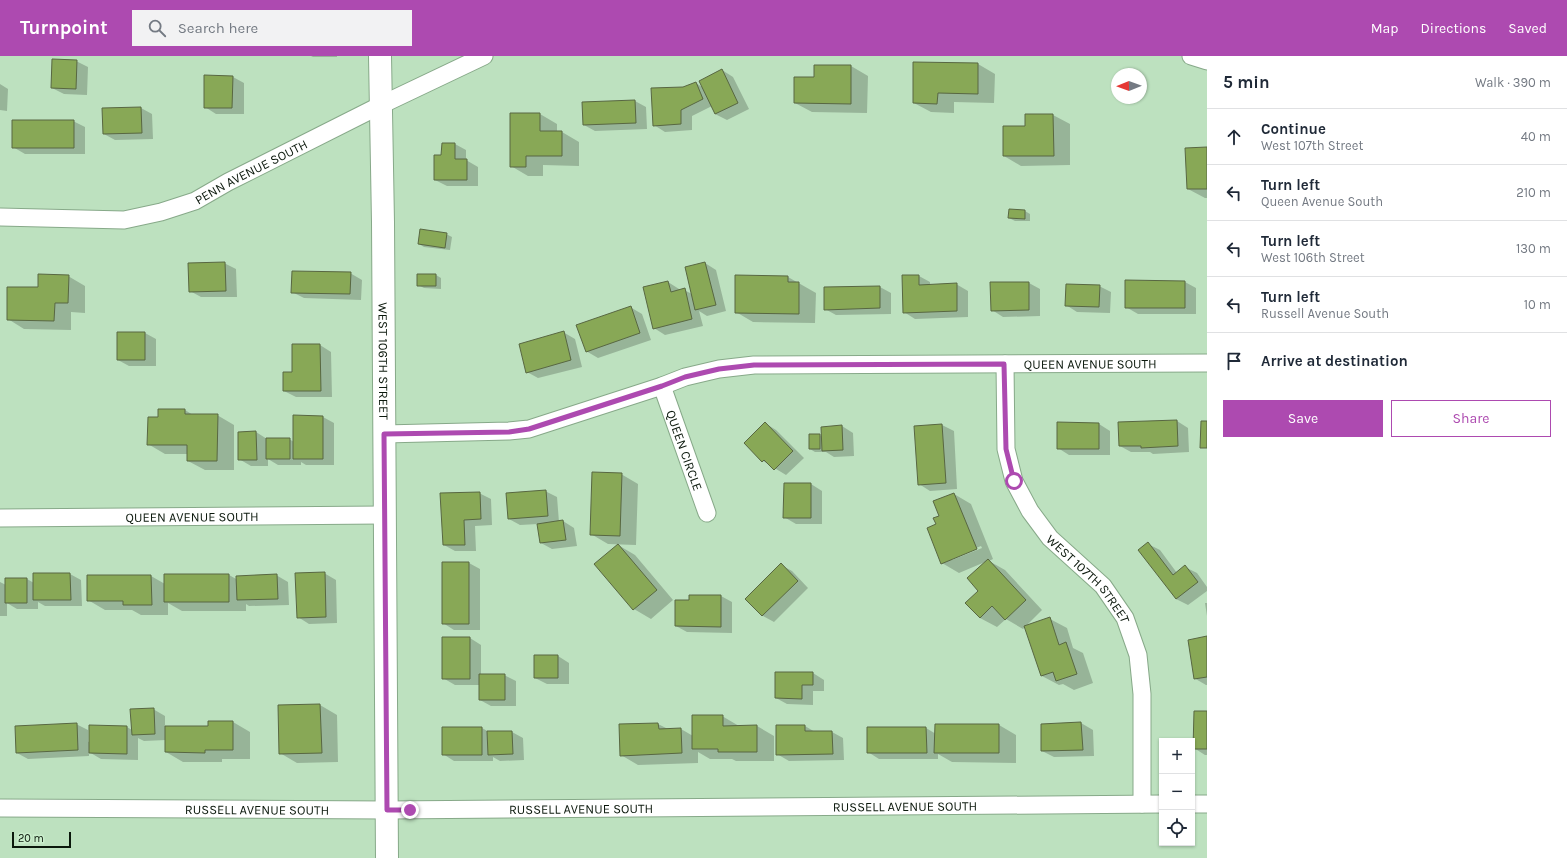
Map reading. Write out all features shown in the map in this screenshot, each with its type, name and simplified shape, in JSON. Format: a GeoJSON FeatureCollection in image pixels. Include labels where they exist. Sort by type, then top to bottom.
{"type":"FeatureCollection","features":[{"type":"Feature","properties":{"kind":"street","name":"WEST 106TH STREET"},"geometry":{"type":"LineString","coordinates":[[380,56],[387,858]]}},
{"type":"Feature","properties":{"kind":"street","name":"PENN AVENUE SOUTH"},"geometry":{"type":"LineString","coordinates":[[0,217],[124,220],[161,212],[196,201],[228,182],[381,105],[484,56]]}},
{"type":"Feature","properties":{"kind":"street"},"geometry":{"type":"LineString","coordinates":[[1191,56],[1207,61]]}},
{"type":"Feature","properties":{"kind":"street","name":"QUEEN AVENUE SOUTH"},"geometry":{"type":"LineString","coordinates":[[384,434],[509,432],[529,429],[662,386],[685,377],[719,369],[754,365],[1207,363]]}},
{"type":"Feature","properties":{"kind":"street","name":"WEST 107TH STREET"},"geometry":{"type":"LineString","coordinates":[[1004,364],[1006,449],[1014,481],[1030,511],[1050,538],[1103,586],[1125,618],[1138,655],[1142,694],[1142,804]]}},
{"type":"Feature","properties":{"kind":"street","name":"QUEEN CIRCLE"},"geometry":{"type":"LineString","coordinates":[[662,386],[707,513]]}},
{"type":"Feature","properties":{"kind":"street","name":"QUEEN AVENUE SOUTH"},"geometry":{"type":"LineString","coordinates":[[0,518],[384,515]]}},
{"type":"Feature","properties":{"kind":"street","name":"RUSSELL AVENUE SOUTH"},"geometry":{"type":"LineString","coordinates":[[0,808],[387,810],[1159,804]]}},
{"type":"Feature","properties":{"kind":"street"},"geometry":{"type":"LineString","coordinates":[[1195,804],[1207,804]]}},
{"type":"Feature","properties":{"kind":"building"},"geometry":{"type":"Polygon","coordinates":[[[52,59],[77,60],[76,89],[51,88],[52,59]]]}},
{"type":"Feature","properties":{"kind":"building"},"geometry":{"type":"Polygon","coordinates":[[[913,62],[978,63],[978,94],[938,93],[937,104],[913,103],[913,62]]]}},
{"type":"Feature","properties":{"kind":"building"},"geometry":{"type":"Polygon","coordinates":[[[814,65],[851,65],[851,104],[794,103],[794,77],[814,77],[814,65]]]}},
{"type":"Feature","properties":{"kind":"building"},"geometry":{"type":"Polygon","coordinates":[[[722,69],[738,103],[715,114],[699,81],[722,69]]]}},
{"type":"Feature","properties":{"kind":"building"},"geometry":{"type":"Polygon","coordinates":[[[204,75],[233,76],[232,108],[204,108],[204,75]]]}},
{"type":"Feature","properties":{"kind":"building"},"geometry":{"type":"Polygon","coordinates":[[[696,82],[703,99],[681,110],[681,124],[653,126],[651,88],[683,87],[696,82]]]}},
{"type":"Feature","properties":{"kind":"building"},"geometry":{"type":"Polygon","coordinates":[[[635,100],[636,123],[583,125],[582,102],[635,100]]]}},
{"type":"Feature","properties":{"kind":"building"},"geometry":{"type":"Polygon","coordinates":[[[141,107],[142,133],[103,134],[102,108],[141,107]]]}},
{"type":"Feature","properties":{"kind":"building"},"geometry":{"type":"Polygon","coordinates":[[[510,113],[540,113],[540,131],[562,131],[562,156],[526,156],[526,167],[510,167],[510,113]]]}},
{"type":"Feature","properties":{"kind":"building"},"geometry":{"type":"Polygon","coordinates":[[[1025,114],[1053,114],[1054,156],[1003,156],[1003,126],[1025,126],[1025,114]]]}},
{"type":"Feature","properties":{"kind":"building"},"geometry":{"type":"Polygon","coordinates":[[[12,120],[74,120],[74,148],[12,148],[12,120]]]}},
{"type":"Feature","properties":{"kind":"building"},"geometry":{"type":"Polygon","coordinates":[[[442,143],[455,143],[455,159],[467,159],[467,180],[434,180],[434,155],[441,155],[442,143]]]}},
{"type":"Feature","properties":{"kind":"building"},"geometry":{"type":"Polygon","coordinates":[[[1207,147],[1207,189],[1187,189],[1185,148],[1207,147]]]}},
{"type":"Feature","properties":{"kind":"building"},"geometry":{"type":"Polygon","coordinates":[[[1009,209],[1025,210],[1025,219],[1008,218],[1009,209]]]}},
{"type":"Feature","properties":{"kind":"building"},"geometry":{"type":"Polygon","coordinates":[[[420,229],[447,233],[445,248],[418,244],[420,229]]]}},
{"type":"Feature","properties":{"kind":"building"},"geometry":{"type":"Polygon","coordinates":[[[225,262],[226,291],[189,292],[188,263],[225,262]]]}},
{"type":"Feature","properties":{"kind":"building"},"geometry":{"type":"Polygon","coordinates":[[[705,262],[716,305],[695,310],[685,267],[705,262]]]}},
{"type":"Feature","properties":{"kind":"building"},"geometry":{"type":"Polygon","coordinates":[[[292,271],[351,272],[350,294],[291,293],[292,271]]]}},
{"type":"Feature","properties":{"kind":"building"},"geometry":{"type":"Polygon","coordinates":[[[38,274],[69,275],[68,303],[55,303],[54,321],[7,320],[7,287],[38,287],[38,274]]]}},
{"type":"Feature","properties":{"kind":"building"},"geometry":{"type":"Polygon","coordinates":[[[417,274],[436,274],[436,286],[417,286],[417,274]]]}},
{"type":"Feature","properties":{"kind":"building"},"geometry":{"type":"Polygon","coordinates":[[[735,275],[788,276],[788,282],[799,282],[799,314],[735,313],[735,275]]]}},
{"type":"Feature","properties":{"kind":"building"},"geometry":{"type":"Polygon","coordinates":[[[902,275],[919,275],[919,285],[957,283],[957,311],[903,313],[902,275]]]}},
{"type":"Feature","properties":{"kind":"building"},"geometry":{"type":"Polygon","coordinates":[[[1125,280],[1185,281],[1185,308],[1125,308],[1125,280]]]}},
{"type":"Feature","properties":{"kind":"building"},"geometry":{"type":"Polygon","coordinates":[[[668,281],[671,292],[685,288],[692,319],[653,329],[643,287],[668,281]]]}},
{"type":"Feature","properties":{"kind":"building"},"geometry":{"type":"Polygon","coordinates":[[[990,282],[1029,282],[1029,310],[991,311],[990,282]]]}},
{"type":"Feature","properties":{"kind":"building"},"geometry":{"type":"Polygon","coordinates":[[[1066,284],[1100,285],[1099,307],[1065,306],[1066,284]]]}},
{"type":"Feature","properties":{"kind":"building"},"geometry":{"type":"Polygon","coordinates":[[[880,286],[880,308],[824,310],[824,287],[880,286]]]}},
{"type":"Feature","properties":{"kind":"building"},"geometry":{"type":"Polygon","coordinates":[[[631,306],[640,333],[586,352],[576,325],[631,306]]]}},
{"type":"Feature","properties":{"kind":"building"},"geometry":{"type":"Polygon","coordinates":[[[564,331],[571,360],[526,373],[519,344],[564,331]]]}},
{"type":"Feature","properties":{"kind":"building"},"geometry":{"type":"Polygon","coordinates":[[[117,332],[145,332],[145,360],[117,360],[117,332]]]}},
{"type":"Feature","properties":{"kind":"building"},"geometry":{"type":"Polygon","coordinates":[[[292,344],[320,344],[321,391],[283,391],[283,372],[292,372],[292,344]]]}},
{"type":"Feature","properties":{"kind":"building"},"geometry":{"type":"Polygon","coordinates":[[[158,409],[185,409],[185,414],[218,414],[217,461],[187,461],[187,445],[147,445],[148,417],[158,417],[158,409]]]}},
{"type":"Feature","properties":{"kind":"building"},"geometry":{"type":"Polygon","coordinates":[[[293,415],[323,416],[323,459],[293,459],[293,415]]]}},
{"type":"Feature","properties":{"kind":"building"},"geometry":{"type":"Polygon","coordinates":[[[1177,420],[1178,446],[1141,448],[1141,446],[1119,446],[1118,422],[1177,420]]]}},
{"type":"Feature","properties":{"kind":"building"},"geometry":{"type":"Polygon","coordinates":[[[1201,421],[1207,421],[1207,448],[1200,448],[1201,421]]]}},
{"type":"Feature","properties":{"kind":"building"},"geometry":{"type":"Polygon","coordinates":[[[765,422],[793,451],[774,470],[764,460],[762,462],[744,443],[765,422]]]}},
{"type":"Feature","properties":{"kind":"building"},"geometry":{"type":"Polygon","coordinates":[[[1057,422],[1099,423],[1099,449],[1057,449],[1057,422]]]}},
{"type":"Feature","properties":{"kind":"building"},"geometry":{"type":"Polygon","coordinates":[[[942,424],[946,483],[918,485],[914,426],[942,424]]]}},
{"type":"Feature","properties":{"kind":"building"},"geometry":{"type":"Polygon","coordinates":[[[842,425],[843,450],[822,451],[821,427],[842,425]]]}},
{"type":"Feature","properties":{"kind":"building"},"geometry":{"type":"Polygon","coordinates":[[[256,431],[257,460],[238,460],[238,432],[256,431]]]}},
{"type":"Feature","properties":{"kind":"building"},"geometry":{"type":"Polygon","coordinates":[[[809,434],[820,434],[820,449],[809,449],[809,434]]]}},
{"type":"Feature","properties":{"kind":"building"},"geometry":{"type":"Polygon","coordinates":[[[266,438],[290,438],[290,459],[266,459],[266,438]]]}},
{"type":"Feature","properties":{"kind":"building"},"geometry":{"type":"Polygon","coordinates":[[[592,472],[622,473],[620,536],[590,535],[592,472]]]}},
{"type":"Feature","properties":{"kind":"building"},"geometry":{"type":"Polygon","coordinates":[[[784,483],[811,483],[811,518],[783,518],[784,483]]]}},
{"type":"Feature","properties":{"kind":"building"},"geometry":{"type":"Polygon","coordinates":[[[546,490],[548,516],[508,519],[506,493],[546,490]]]}},
{"type":"Feature","properties":{"kind":"building"},"geometry":{"type":"Polygon","coordinates":[[[480,492],[481,519],[464,520],[465,545],[443,545],[440,493],[480,492]]]}},
{"type":"Feature","properties":{"kind":"building"},"geometry":{"type":"Polygon","coordinates":[[[954,493],[977,549],[941,564],[927,528],[936,524],[933,518],[939,516],[933,501],[954,493]]]}},
{"type":"Feature","properties":{"kind":"building"},"geometry":{"type":"Polygon","coordinates":[[[563,520],[566,540],[540,543],[537,524],[563,520]]]}},
{"type":"Feature","properties":{"kind":"building"},"geometry":{"type":"Polygon","coordinates":[[[1148,542],[1173,575],[1185,565],[1198,582],[1176,599],[1138,550],[1148,542]]]}},
{"type":"Feature","properties":{"kind":"building"},"geometry":{"type":"Polygon","coordinates":[[[618,544],[657,590],[633,610],[594,564],[618,544]]]}},
{"type":"Feature","properties":{"kind":"building"},"geometry":{"type":"Polygon","coordinates":[[[988,559],[1026,600],[1005,620],[992,606],[980,618],[965,603],[978,591],[967,578],[988,559]]]}},
{"type":"Feature","properties":{"kind":"building"},"geometry":{"type":"Polygon","coordinates":[[[442,562],[469,562],[469,624],[442,624],[442,562]]]}},
{"type":"Feature","properties":{"kind":"building"},"geometry":{"type":"Polygon","coordinates":[[[781,563],[798,581],[762,616],[745,599],[781,563]]]}},
{"type":"Feature","properties":{"kind":"building"},"geometry":{"type":"Polygon","coordinates":[[[325,572],[326,617],[297,618],[295,573],[325,572]]]}},
{"type":"Feature","properties":{"kind":"building"},"geometry":{"type":"Polygon","coordinates":[[[33,573],[70,573],[71,600],[33,600],[33,573]]]}},
{"type":"Feature","properties":{"kind":"building"},"geometry":{"type":"Polygon","coordinates":[[[164,574],[229,574],[229,602],[164,602],[164,574]]]}},
{"type":"Feature","properties":{"kind":"building"},"geometry":{"type":"Polygon","coordinates":[[[277,574],[278,599],[237,600],[236,576],[277,574]]]}},
{"type":"Feature","properties":{"kind":"building"},"geometry":{"type":"Polygon","coordinates":[[[87,575],[151,575],[152,605],[123,605],[123,601],[87,601],[87,575]]]}},
{"type":"Feature","properties":{"kind":"building"},"geometry":{"type":"Polygon","coordinates":[[[5,578],[27,578],[27,603],[5,603],[5,578]]]}},
{"type":"Feature","properties":{"kind":"building"},"geometry":{"type":"Polygon","coordinates":[[[689,595],[721,595],[721,627],[675,626],[675,600],[689,600],[689,595]]]}},
{"type":"Feature","properties":{"kind":"building"},"geometry":{"type":"Polygon","coordinates":[[[1050,617],[1059,645],[1066,642],[1077,674],[1056,681],[1053,672],[1041,676],[1024,626],[1050,617]]]}},
{"type":"Feature","properties":{"kind":"building"},"geometry":{"type":"Polygon","coordinates":[[[1207,636],[1207,677],[1194,679],[1188,640],[1207,636]]]}},
{"type":"Feature","properties":{"kind":"building"},"geometry":{"type":"Polygon","coordinates":[[[442,637],[470,637],[470,679],[442,679],[442,637]]]}},
{"type":"Feature","properties":{"kind":"building"},"geometry":{"type":"Polygon","coordinates":[[[534,655],[558,655],[558,678],[534,678],[534,655]]]}},
{"type":"Feature","properties":{"kind":"building"},"geometry":{"type":"Polygon","coordinates":[[[775,672],[813,672],[813,685],[802,685],[802,699],[775,698],[775,672]]]}},
{"type":"Feature","properties":{"kind":"building"},"geometry":{"type":"Polygon","coordinates":[[[479,674],[505,674],[505,700],[479,700],[479,674]]]}},
{"type":"Feature","properties":{"kind":"building"},"geometry":{"type":"Polygon","coordinates":[[[320,704],[322,753],[279,754],[278,705],[320,704]]]}},
{"type":"Feature","properties":{"kind":"building"},"geometry":{"type":"Polygon","coordinates":[[[154,708],[155,734],[132,735],[130,709],[154,708]]]}},
{"type":"Feature","properties":{"kind":"building"},"geometry":{"type":"Polygon","coordinates":[[[1194,711],[1207,711],[1207,749],[1195,749],[1195,738],[1193,738],[1194,711]]]}},
{"type":"Feature","properties":{"kind":"building"},"geometry":{"type":"Polygon","coordinates":[[[692,715],[723,715],[723,726],[757,725],[757,752],[718,752],[718,749],[692,749],[692,715]]]}},
{"type":"Feature","properties":{"kind":"building"},"geometry":{"type":"Polygon","coordinates":[[[208,721],[233,721],[233,750],[205,750],[205,753],[165,752],[165,726],[208,726],[208,721]]]}},
{"type":"Feature","properties":{"kind":"building"},"geometry":{"type":"Polygon","coordinates":[[[1081,722],[1083,750],[1041,751],[1041,724],[1081,722]]]}},
{"type":"Feature","properties":{"kind":"building"},"geometry":{"type":"Polygon","coordinates":[[[77,723],[78,750],[16,753],[15,726],[77,723]]]}},
{"type":"Feature","properties":{"kind":"building"},"geometry":{"type":"Polygon","coordinates":[[[658,723],[659,729],[681,728],[682,753],[620,756],[619,724],[658,723]]]}},
{"type":"Feature","properties":{"kind":"building"},"geometry":{"type":"Polygon","coordinates":[[[935,724],[999,724],[999,753],[934,753],[935,724]]]}},
{"type":"Feature","properties":{"kind":"building"},"geometry":{"type":"Polygon","coordinates":[[[89,725],[127,726],[127,754],[89,753],[89,725]]]}},
{"type":"Feature","properties":{"kind":"building"},"geometry":{"type":"Polygon","coordinates":[[[776,725],[805,725],[805,731],[832,731],[833,754],[776,755],[776,725]]]}},
{"type":"Feature","properties":{"kind":"building"},"geometry":{"type":"Polygon","coordinates":[[[442,727],[482,727],[482,755],[442,755],[442,727]]]}},
{"type":"Feature","properties":{"kind":"building"},"geometry":{"type":"Polygon","coordinates":[[[867,727],[926,727],[927,753],[867,753],[867,727]]]}},
{"type":"Feature","properties":{"kind":"building"},"geometry":{"type":"Polygon","coordinates":[[[487,731],[512,731],[513,754],[488,755],[487,731]]]}},
{"type":"Feature","properties":{"kind":"route"},"geometry":{"type":"LineString","coordinates":[[410,810],[387,810],[384,434],[509,432],[529,429],[662,386],[685,377],[719,369],[754,365],[1004,364],[1006,449],[1014,481]]}}]}
